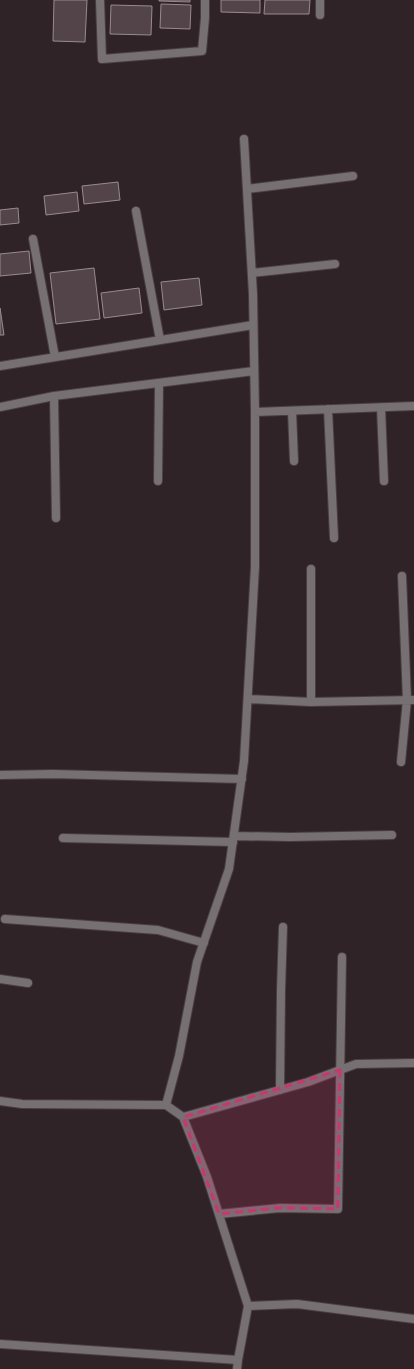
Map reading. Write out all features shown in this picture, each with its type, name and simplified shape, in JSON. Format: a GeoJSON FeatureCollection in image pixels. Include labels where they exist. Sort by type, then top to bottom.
{"type":"FeatureCollection","features":[{"type":"Feature","properties":{"kind":"street"},"geometry":{"type":"LineString","coordinates":[[100,0],[102,59],[202,51],[205,0]]}},
{"type":"Feature","properties":{"kind":"street"},"geometry":{"type":"LineString","coordinates":[[320,0],[320,15]]}},
{"type":"Feature","properties":{"kind":"street"},"geometry":{"type":"LineString","coordinates":[[166,1105],[179,1056],[197,962],[230,869],[244,760],[255,567],[255,412],[252,274],[244,139]]}},
{"type":"Feature","properties":{"kind":"street"},"geometry":{"type":"LineString","coordinates":[[247,189],[353,176]]}},
{"type":"Feature","properties":{"kind":"street"},"geometry":{"type":"LineString","coordinates":[[136,211],[160,340]]}},
{"type":"Feature","properties":{"kind":"street"},"geometry":{"type":"LineString","coordinates":[[33,239],[55,357]]}},
{"type":"Feature","properties":{"kind":"street"},"geometry":{"type":"LineString","coordinates":[[252,274],[335,264]]}},
{"type":"Feature","properties":{"kind":"street"},"geometry":{"type":"LineString","coordinates":[[0,366],[253,325]]}},
{"type":"Feature","properties":{"kind":"street"},"geometry":{"type":"LineString","coordinates":[[0,407],[54,396],[254,371]]}},
{"type":"Feature","properties":{"kind":"street"},"geometry":{"type":"LineString","coordinates":[[158,481],[159,384]]}},
{"type":"Feature","properties":{"kind":"street"},"geometry":{"type":"LineString","coordinates":[[54,396],[56,518]]}},
{"type":"Feature","properties":{"kind":"street"},"geometry":{"type":"LineString","coordinates":[[255,412],[414,406]]}},
{"type":"Feature","properties":{"kind":"street"},"geometry":{"type":"LineString","coordinates":[[381,408],[384,481]]}},
{"type":"Feature","properties":{"kind":"street"},"geometry":{"type":"LineString","coordinates":[[328,409],[334,538]]}},
{"type":"Feature","properties":{"kind":"street"},"geometry":{"type":"LineString","coordinates":[[292,411],[294,462]]}},
{"type":"Feature","properties":{"kind":"street"},"geometry":{"type":"LineString","coordinates":[[311,569],[311,702]]}},
{"type":"Feature","properties":{"kind":"street"},"geometry":{"type":"LineString","coordinates":[[401,762],[411,700],[402,576]]}},
{"type":"Feature","properties":{"kind":"street"},"geometry":{"type":"LineString","coordinates":[[248,699],[311,702],[411,700]]}},
{"type":"Feature","properties":{"kind":"street"},"geometry":{"type":"LineString","coordinates":[[0,775],[52,774],[242,779]]}},
{"type":"Feature","properties":{"kind":"street"},"geometry":{"type":"LineString","coordinates":[[63,838],[234,839],[392,836]]}},
{"type":"Feature","properties":{"kind":"street"},"geometry":{"type":"LineString","coordinates":[[5,919],[158,930],[204,943]]}},
{"type":"Feature","properties":{"kind":"street"},"geometry":{"type":"LineString","coordinates":[[280,1090],[282,927]]}},
{"type":"Feature","properties":{"kind":"street"},"geometry":{"type":"LineString","coordinates":[[219,1214],[280,1208],[338,1209],[342,957]]}},
{"type":"Feature","properties":{"kind":"street"},"geometry":{"type":"LineString","coordinates":[[0,980],[28,983]]}},
{"type":"Feature","properties":{"kind":"street"},"geometry":{"type":"LineString","coordinates":[[183,1117],[308,1082],[356,1064],[414,1063]]}},
{"type":"Feature","properties":{"kind":"street"},"geometry":{"type":"LineString","coordinates":[[0,1101],[22,1104],[166,1105],[183,1117],[207,1177],[248,1306],[237,1369]]}},
{"type":"Feature","properties":{"kind":"street"},"geometry":{"type":"LineString","coordinates":[[248,1306],[297,1304],[414,1318]]}},
{"type":"Feature","properties":{"kind":"street"},"geometry":{"type":"LineString","coordinates":[[0,1344],[238,1360]]}},
{"type":"Feature","properties":{"kind":"highlighted area"},"geometry":{"type":"Polygon","coordinates":[[[340,1070],[338,1209],[280,1208],[219,1214],[183,1117],[340,1070]]]}},
{"type":"Feature","properties":{"kind":"building"},"geometry":{"type":"Polygon","coordinates":[[[54,0],[87,0],[85,42],[53,41],[54,0]]]}},
{"type":"Feature","properties":{"kind":"building"},"geometry":{"type":"Polygon","coordinates":[[[190,0],[190,2],[159,1],[190,0]]]}},
{"type":"Feature","properties":{"kind":"building"},"geometry":{"type":"Polygon","coordinates":[[[221,0],[260,0],[260,13],[221,12],[221,0]]]}},
{"type":"Feature","properties":{"kind":"building"},"geometry":{"type":"Polygon","coordinates":[[[265,0],[310,0],[309,14],[264,14],[265,0]]]}},
{"type":"Feature","properties":{"kind":"building"},"geometry":{"type":"Polygon","coordinates":[[[161,4],[191,5],[190,29],[160,28],[161,4]]]}},
{"type":"Feature","properties":{"kind":"building"},"geometry":{"type":"Polygon","coordinates":[[[111,5],[152,6],[151,35],[110,34],[111,5]]]}},
{"type":"Feature","properties":{"kind":"building"},"geometry":{"type":"Polygon","coordinates":[[[118,182],[120,200],[84,204],[82,186],[118,182]]]}},
{"type":"Feature","properties":{"kind":"building"},"geometry":{"type":"Polygon","coordinates":[[[77,192],[79,211],[46,215],[44,196],[77,192]]]}},
{"type":"Feature","properties":{"kind":"building"},"geometry":{"type":"Polygon","coordinates":[[[18,208],[19,223],[0,225],[0,210],[18,208]]]}},
{"type":"Feature","properties":{"kind":"building"},"geometry":{"type":"Polygon","coordinates":[[[29,251],[31,273],[0,276],[0,254],[29,251]]]}},
{"type":"Feature","properties":{"kind":"building"},"geometry":{"type":"Polygon","coordinates":[[[94,268],[100,319],[56,324],[50,273],[94,268]]]}},
{"type":"Feature","properties":{"kind":"building"},"geometry":{"type":"Polygon","coordinates":[[[199,278],[202,305],[164,310],[161,282],[199,278]]]}},
{"type":"Feature","properties":{"kind":"building"},"geometry":{"type":"Polygon","coordinates":[[[139,288],[142,313],[104,318],[101,293],[139,288]]]}},
{"type":"Feature","properties":{"kind":"building"},"geometry":{"type":"Polygon","coordinates":[[[0,308],[4,335],[0,335],[0,308]]]}}]}
